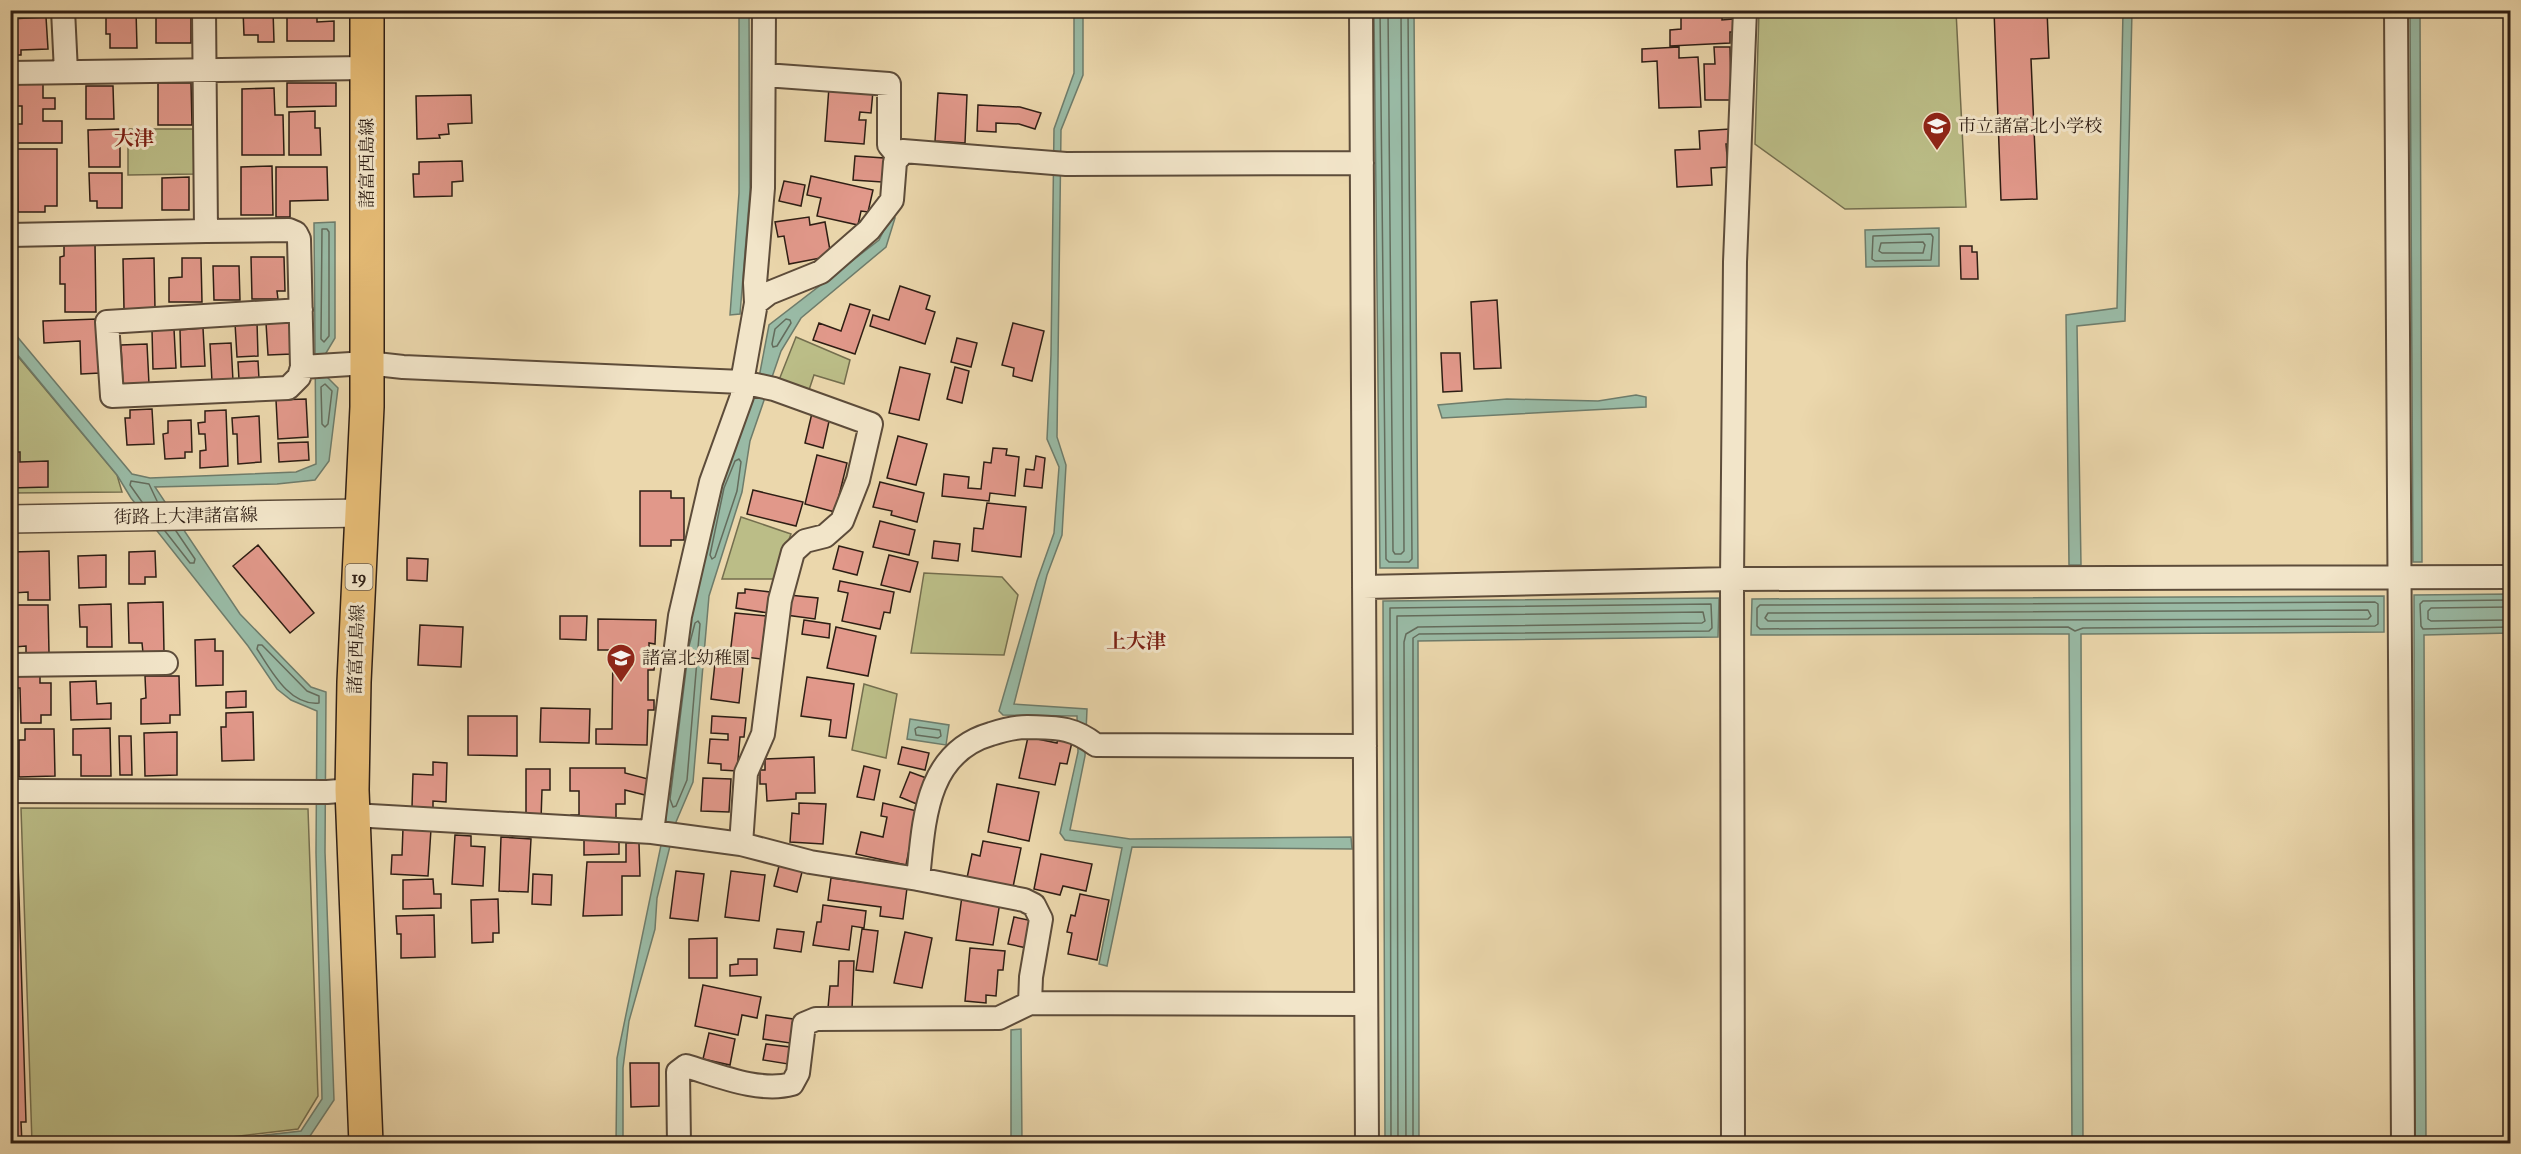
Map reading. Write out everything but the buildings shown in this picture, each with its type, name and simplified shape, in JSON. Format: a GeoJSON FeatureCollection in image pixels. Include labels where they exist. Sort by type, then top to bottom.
{"type":"FeatureCollection","features":[{"type":"Feature","properties":{"kind":"main road","name":"諸富西島線"},"geometry":{"type":"LineString","coordinates":[[366,1143],[336,797],[362,513],[367,363],[367,10]]}},
{"type":"Feature","properties":{"kind":"street"},"geometry":{"type":"LineString","coordinates":[[63,10],[66,72]]}},
{"type":"Feature","properties":{"kind":"street"},"geometry":{"type":"LineString","coordinates":[[204,10],[206,231]]}},
{"type":"Feature","properties":{"kind":"street"},"geometry":{"type":"LineString","coordinates":[[756,385],[755,283],[764,188],[764,10]]}},
{"type":"Feature","properties":{"kind":"street"},"geometry":{"type":"LineString","coordinates":[[1361,10],[1367,1143]]}},
{"type":"Feature","properties":{"kind":"street"},"geometry":{"type":"LineString","coordinates":[[1733,1143],[1732,579],[1735,262],[1744,10]]}},
{"type":"Feature","properties":{"kind":"street"},"geometry":{"type":"LineString","coordinates":[[2396,10],[2403,1143]]}},
{"type":"Feature","properties":{"kind":"street"},"geometry":{"type":"LineString","coordinates":[[10,73],[366,68]]}},
{"type":"Feature","properties":{"kind":"street"},"geometry":{"type":"LineString","coordinates":[[765,75],[889,84],[889,145],[899,157]]}},
{"type":"Feature","properties":{"kind":"street"},"geometry":{"type":"LineString","coordinates":[[756,303],[769,293],[820,272],[869,230],[892,200],[895,162],[903,152],[1057,164],[1362,163]]}},
{"type":"Feature","properties":{"kind":"street"},"geometry":{"type":"LineString","coordinates":[[10,235],[290,230],[296,233],[299,239],[301,310],[302,367],[299,377],[288,388],[112,396],[107,322],[301,310]]}},
{"type":"Feature","properties":{"kind":"street"},"geometry":{"type":"LineString","coordinates":[[302,367],[367,363],[756,385],[871,424],[858,480],[842,521],[825,536],[805,541],[793,552],[780,600],[763,734],[746,773],[741,844]]}},
{"type":"Feature","properties":{"kind":"street"},"geometry":{"type":"LineString","coordinates":[[663,833],[680,616],[711,482],[742,396],[756,385]]}},
{"type":"Feature","properties":{"kind":"street","name":"街路上大津諸富線"},"geometry":{"type":"LineString","coordinates":[[10,519],[362,513]]}},
{"type":"Feature","properties":{"kind":"street"},"geometry":{"type":"LineString","coordinates":[[1364,586],[1732,579],[2511,577]]}},
{"type":"Feature","properties":{"kind":"street"},"geometry":{"type":"LineString","coordinates":[[10,665],[166,663]]}},
{"type":"Feature","properties":{"kind":"street"},"geometry":{"type":"LineString","coordinates":[[918,879],[925,815],[936,779],[953,753],[981,737],[1013,727],[1081,735],[1096,745],[1365,746]]}},
{"type":"Feature","properties":{"kind":"street"},"geometry":{"type":"LineString","coordinates":[[10,791],[336,797],[663,833],[741,844],[810,862],[918,879],[1024,900],[1034,904],[1041,920],[1031,977],[1030,1003]]}},
{"type":"Feature","properties":{"kind":"street"},"geometry":{"type":"LineString","coordinates":[[678,1143],[678,1072],[686,1066],[744,1082],[781,1087],[792,1083],[798,1074],[804,1024],[816,1018],[999,1018],[1030,1003],[1366,1004]]}},
{"type":"Feature","properties":{"kind":"green space"},"geometry":{"type":"Polygon","coordinates":[[[1759,11],[1956,11],[1966,207],[1845,209],[1755,144],[1759,11]]]}},
{"type":"Feature","properties":{"kind":"green space"},"geometry":{"type":"Polygon","coordinates":[[[128,129],[193,129],[194,174],[128,175],[128,129]]]}},
{"type":"Feature","properties":{"kind":"green space"},"geometry":{"type":"Polygon","coordinates":[[[796,337],[850,360],[844,384],[814,375],[809,390],[779,380],[796,337]]]}},
{"type":"Feature","properties":{"kind":"green space"},"geometry":{"type":"Polygon","coordinates":[[[10,347],[117,475],[122,492],[11,493],[10,347]]]}},
{"type":"Feature","properties":{"kind":"green space"},"geometry":{"type":"Polygon","coordinates":[[[741,517],[791,534],[774,579],[722,579],[741,517]]]}},
{"type":"Feature","properties":{"kind":"green space"},"geometry":{"type":"Polygon","coordinates":[[[924,573],[1002,577],[1018,595],[1004,655],[911,653],[924,573]]]}},
{"type":"Feature","properties":{"kind":"green space"},"geometry":{"type":"Polygon","coordinates":[[[864,684],[897,694],[886,758],[852,750],[864,684]]]}},
{"type":"Feature","properties":{"kind":"green space"},"geometry":{"type":"Polygon","coordinates":[[[21,808],[308,809],[318,1096],[298,1129],[174,1144],[32,1143],[21,808]]]}},
{"type":"Feature","properties":{"kind":"water"},"geometry":{"type":"Polygon","coordinates":[[[739,11],[749,11],[750,191],[740,314],[730,315],[739,193],[739,11]]]}},
{"type":"Feature","properties":{"kind":"water"},"geometry":{"type":"Polygon","coordinates":[[[1074,11],[1083,11],[1083,75],[1061,130],[1057,437],[1066,465],[1062,535],[1047,575],[1014,704],[1087,709],[1085,756],[1070,830],[1130,839],[1351,837],[1352,849],[1132,847],[1107,966],[1099,964],[1122,848],[1065,840],[1060,833],[1078,752],[1077,716],[1003,715],[999,711],[1037,581],[1054,533],[1059,467],[1047,439],[1051,355],[1054,129],[1074,73],[1074,11]]]}},
{"type":"Feature","properties":{"kind":"water"},"geometry":{"type":"Polygon","coordinates":[[[1374,11],[1414,11],[1418,568],[1380,568],[1374,11]]]}},
{"type":"Feature","properties":{"kind":"water"},"geometry":{"type":"Polygon","coordinates":[[[2123,11],[2132,11],[2125,321],[2077,326],[2081,565],[2069,565],[2066,315],[2117,308],[2123,11]]]}},
{"type":"Feature","properties":{"kind":"water"},"geometry":{"type":"Polygon","coordinates":[[[2410,11],[2420,11],[2422,562],[2413,562],[2410,11]]]}},
{"type":"Feature","properties":{"kind":"water"},"geometry":{"type":"Polygon","coordinates":[[[890,218],[895,218],[886,247],[801,318],[781,351],[750,441],[742,492],[709,596],[693,782],[676,822],[657,898],[655,929],[629,1021],[623,1068],[623,1143],[616,1144],[617,1058],[666,821],[664,799],[683,645],[719,486],[756,393],[769,325],[879,240],[890,218]]]}},
{"type":"Feature","properties":{"kind":"water"},"geometry":{"type":"Polygon","coordinates":[[[335,222],[335,338],[326,353],[326,376],[338,388],[329,461],[315,480],[277,484],[155,487],[240,614],[311,687],[326,692],[325,852],[334,1100],[310,1136],[250,1143],[196,1143],[301,1131],[322,1099],[316,853],[317,711],[291,700],[277,689],[248,646],[131,498],[117,475],[11,347],[10,328],[132,474],[150,478],[296,472],[316,464],[314,223],[335,222]]]}},
{"type":"Feature","properties":{"kind":"water"},"geometry":{"type":"Polygon","coordinates":[[[1939,228],[1939,266],[1866,267],[1865,230],[1939,228]]]}},
{"type":"Feature","properties":{"kind":"water"},"geometry":{"type":"Polygon","coordinates":[[[1636,395],[1646,397],[1646,407],[1442,418],[1438,405],[1507,399],[1598,401],[1636,395]]]}},
{"type":"Feature","properties":{"kind":"water"},"geometry":{"type":"Polygon","coordinates":[[[2510,594],[2510,633],[2424,635],[2426,1143],[2415,1143],[2414,595],[2510,594]]]}},
{"type":"Feature","properties":{"kind":"water"},"geometry":{"type":"Polygon","coordinates":[[[2384,596],[2384,632],[2081,634],[2083,1143],[2072,1143],[2069,634],[1751,635],[1752,599],[2384,596]]]}},
{"type":"Feature","properties":{"kind":"water"},"geometry":{"type":"Polygon","coordinates":[[[1719,598],[1718,637],[1418,641],[1419,1143],[1385,1143],[1383,601],[1719,598]]]}},
{"type":"Feature","properties":{"kind":"water"},"geometry":{"type":"Polygon","coordinates":[[[910,719],[949,725],[946,745],[907,739],[910,719]]]}},
{"type":"Feature","properties":{"kind":"water"},"geometry":{"type":"Polygon","coordinates":[[[1021,1029],[1022,1143],[1011,1143],[1011,1030],[1021,1029]]]}},
{"type":"Feature","properties":{"kind":"place","name":"市立諸富北小学校"},"geometry":{"type":"Point","coordinates":[1937,152]}},
{"type":"Feature","properties":{"kind":"place","name":"諸富北幼稚園"},"geometry":{"type":"Point","coordinates":[621,684]}},
{"type":"Feature","properties":{"kind":"district","name":"大津"},"geometry":{"type":"Point","coordinates":[134,138]}},
{"type":"Feature","properties":{"kind":"district","name":"上大津"},"geometry":{"type":"Point","coordinates":[1136,641]}}]}
